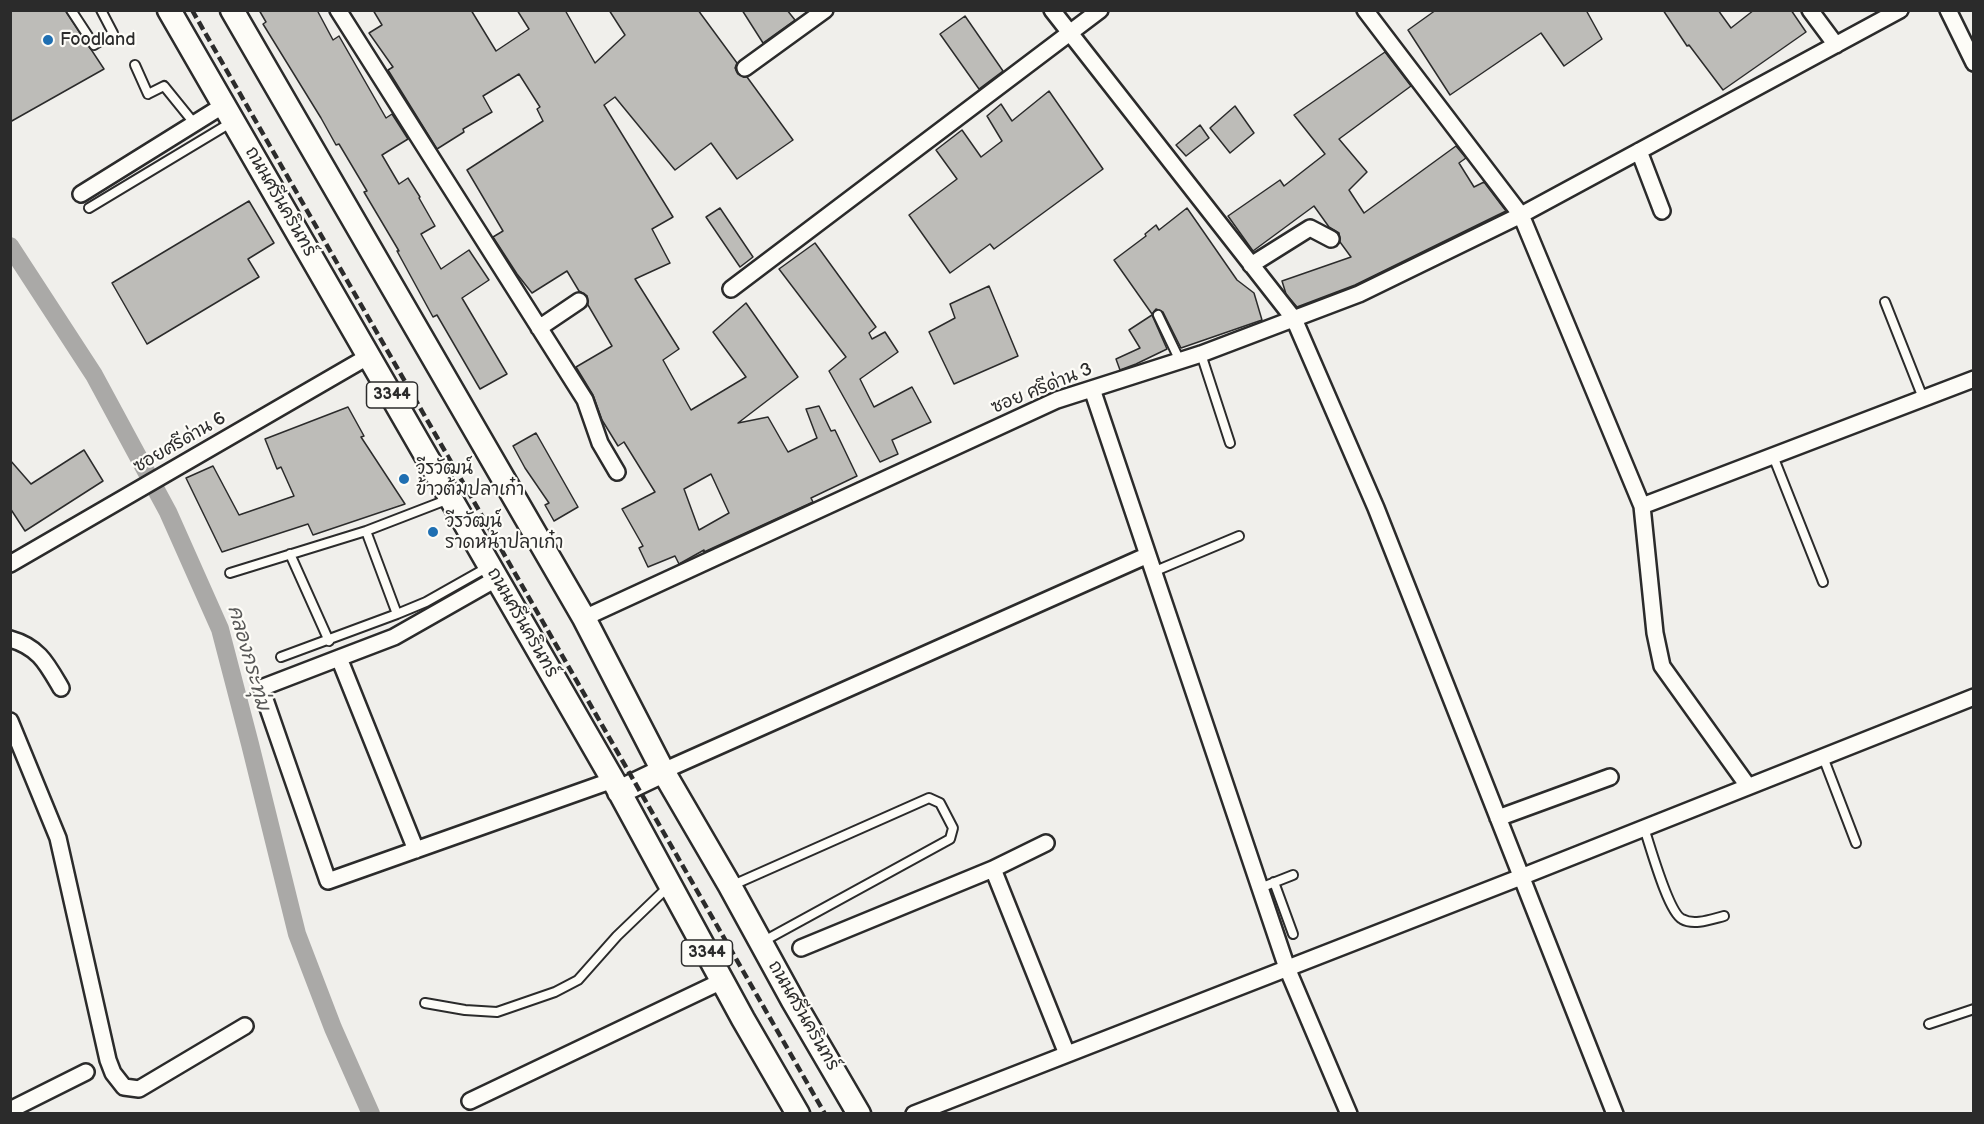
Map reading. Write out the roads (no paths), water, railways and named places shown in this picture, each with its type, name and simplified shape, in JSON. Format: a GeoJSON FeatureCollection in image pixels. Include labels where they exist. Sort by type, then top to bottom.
{"type":"FeatureCollection","features":[{"type":"Feature","properties":{"kind":"main road","name":"ถนนศรีนครินทร์"},"geometry":{"type":"LineString","coordinates":[[169,10],[616,786],[722,981],[798,1113]]}},
{"type":"Feature","properties":{"kind":"main road","name":"ถนนศรีนครินทร์"},"geometry":{"type":"LineString","coordinates":[[232,10],[584,618],[663,771],[859,1113]]}},
{"type":"Feature","properties":{"kind":"main road"},"geometry":{"type":"LineString","coordinates":[[616,786],[663,771]]}},
{"type":"Feature","properties":{"kind":"street"},"geometry":{"type":"LineString","coordinates":[[339,10],[585,400],[600,443],[617,472]]}},
{"type":"Feature","properties":{"kind":"street"},"geometry":{"type":"LineString","coordinates":[[745,68],[825,10]]}},
{"type":"Feature","properties":{"kind":"street"},"geometry":{"type":"LineString","coordinates":[[1052,10],[1294,319],[1376,508],[1615,1113]]}},
{"type":"Feature","properties":{"kind":"street"},"geometry":{"type":"LineString","coordinates":[[731,289],[1100,10]]}},
{"type":"Feature","properties":{"kind":"street"},"geometry":{"type":"LineString","coordinates":[[1365,10],[1521,215],[1642,506],[1655,633],[1662,666],[1748,786]]}},
{"type":"Feature","properties":{"kind":"street"},"geometry":{"type":"LineString","coordinates":[[1810,10],[1836,45]]}},
{"type":"Feature","properties":{"kind":"street","name":"ซอย ศรีด่าน 3"},"geometry":{"type":"LineString","coordinates":[[584,618],[1057,400],[1201,354],[1359,294],[1521,215],[1900,10]]}},
{"type":"Feature","properties":{"kind":"street"},"geometry":{"type":"LineString","coordinates":[[1948,10],[1974,63]]}},
{"type":"Feature","properties":{"kind":"street"},"geometry":{"type":"LineString","coordinates":[[81,194],[194,123],[229,113]]}},
{"type":"Feature","properties":{"kind":"street"},"geometry":{"type":"LineString","coordinates":[[1638,151],[1662,211]]}},
{"type":"Feature","properties":{"kind":"street"},"geometry":{"type":"LineString","coordinates":[[1251,265],[1310,228],[1331,239]]}},
{"type":"Feature","properties":{"kind":"street"},"geometry":{"type":"LineString","coordinates":[[539,328],[579,302]]}},
{"type":"Feature","properties":{"kind":"street","name":"ซอยศรีด่าน 6"},"geometry":{"type":"LineString","coordinates":[[10,564],[369,356]]}},
{"type":"Feature","properties":{"kind":"street"},"geometry":{"type":"LineString","coordinates":[[1642,506],[1974,379]]}},
{"type":"Feature","properties":{"kind":"street"},"geometry":{"type":"LineString","coordinates":[[1092,389],[1153,572],[1267,885],[1287,968],[1349,1113]]}},
{"type":"Feature","properties":{"kind":"street"},"geometry":{"type":"LineString","coordinates":[[663,771],[1148,555]]}},
{"type":"Feature","properties":{"kind":"street"},"geometry":{"type":"LineString","coordinates":[[493,573],[394,638],[261,688],[328,881],[416,850],[616,786]]}},
{"type":"Feature","properties":{"kind":"street"},"geometry":{"type":"LineString","coordinates":[[10,639],[24,643],[42,657],[61,688]]}},
{"type":"Feature","properties":{"kind":"street"},"geometry":{"type":"LineString","coordinates":[[339,658],[416,850]]}},
{"type":"Feature","properties":{"kind":"street"},"geometry":{"type":"LineString","coordinates":[[914,1113],[1521,877],[1974,697]]}},
{"type":"Feature","properties":{"kind":"street"},"geometry":{"type":"LineString","coordinates":[[10,721],[58,838],[105,1048],[113,1073],[124,1087],[139,1089],[245,1026]]}},
{"type":"Feature","properties":{"kind":"street"},"geometry":{"type":"LineString","coordinates":[[1498,818],[1610,777]]}},
{"type":"Feature","properties":{"kind":"street"},"geometry":{"type":"LineString","coordinates":[[801,948],[993,869],[1047,843]]}},
{"type":"Feature","properties":{"kind":"street"},"geometry":{"type":"LineString","coordinates":[[993,869],[1067,1054]]}},
{"type":"Feature","properties":{"kind":"street"},"geometry":{"type":"LineString","coordinates":[[470,1101],[722,981]]}},
{"type":"Feature","properties":{"kind":"street"},"geometry":{"type":"LineString","coordinates":[[10,1110],[86,1072]]}},
{"type":"Feature","properties":{"kind":"lane"},"geometry":{"type":"LineString","coordinates":[[71,10],[93,45],[113,33],[101,10]]}},
{"type":"Feature","properties":{"kind":"lane"},"geometry":{"type":"LineString","coordinates":[[135,65],[148,94],[164,86],[194,123]]}},
{"type":"Feature","properties":{"kind":"lane"},"geometry":{"type":"LineString","coordinates":[[89,208],[229,113]]}},
{"type":"Feature","properties":{"kind":"lane"},"geometry":{"type":"LineString","coordinates":[[1885,302],[1923,398]]}},
{"type":"Feature","properties":{"kind":"lane"},"geometry":{"type":"LineString","coordinates":[[1158,315],[1180,361]]}},
{"type":"Feature","properties":{"kind":"lane"},"geometry":{"type":"LineString","coordinates":[[1201,354],[1230,443]]}},
{"type":"Feature","properties":{"kind":"lane"},"geometry":{"type":"LineString","coordinates":[[1773,456],[1823,582]]}},
{"type":"Feature","properties":{"kind":"lane"},"geometry":{"type":"LineString","coordinates":[[230,573],[366,531],[451,498]]}},
{"type":"Feature","properties":{"kind":"lane"},"geometry":{"type":"LineString","coordinates":[[366,531],[397,614]]}},
{"type":"Feature","properties":{"kind":"lane"},"geometry":{"type":"LineString","coordinates":[[1153,572],[1239,536]]}},
{"type":"Feature","properties":{"kind":"lane"},"geometry":{"type":"LineString","coordinates":[[290,554],[329,640]]}},
{"type":"Feature","properties":{"kind":"lane"},"geometry":{"type":"LineString","coordinates":[[281,657],[397,614],[493,573]]}},
{"type":"Feature","properties":{"kind":"lane"},"geometry":{"type":"LineString","coordinates":[[1823,757],[1856,843]]}},
{"type":"Feature","properties":{"kind":"lane"},"geometry":{"type":"LineString","coordinates":[[730,886],[929,798],[940,803],[953,828],[950,839],[761,943]]}},
{"type":"Feature","properties":{"kind":"lane"},"geometry":{"type":"LineString","coordinates":[[1644,828],[1670,906],[1681,919],[1693,922],[1724,916]]}},
{"type":"Feature","properties":{"kind":"lane"},"geometry":{"type":"LineString","coordinates":[[1293,875],[1267,885],[1293,934]]}},
{"type":"Feature","properties":{"kind":"lane"},"geometry":{"type":"LineString","coordinates":[[425,1003],[465,1010],[497,1012],[555,992],[579,980],[617,936],[670,885]]}},
{"type":"Feature","properties":{"kind":"lane"},"geometry":{"type":"LineString","coordinates":[[1929,1024],[1974,1009]]}},
{"type":"Feature","properties":{"kind":"waterway","name":"คลองกระทุ่ม"},"geometry":{"type":"LineString","coordinates":[[10,246],[94,375],[168,512],[220,629],[297,934],[333,1028],[371,1114]]}},
{"type":"Feature","properties":{"kind":"railway"},"geometry":{"type":"LineString","coordinates":[[192,10],[825,1114]]}},
{"type":"Feature","properties":{"kind":"place","name":"Foodland"},"geometry":{"type":"Point","coordinates":[48,40]}},
{"type":"Feature","properties":{"kind":"place","name":"วีรวัฒน์ ข้าวต้มปลาเก๋า"},"geometry":{"type":"Point","coordinates":[404,479]}},
{"type":"Feature","properties":{"kind":"place","name":"วีรวัฒน์ ราดหน้าปลาเก๋า"},"geometry":{"type":"Point","coordinates":[433,532]}}]}
